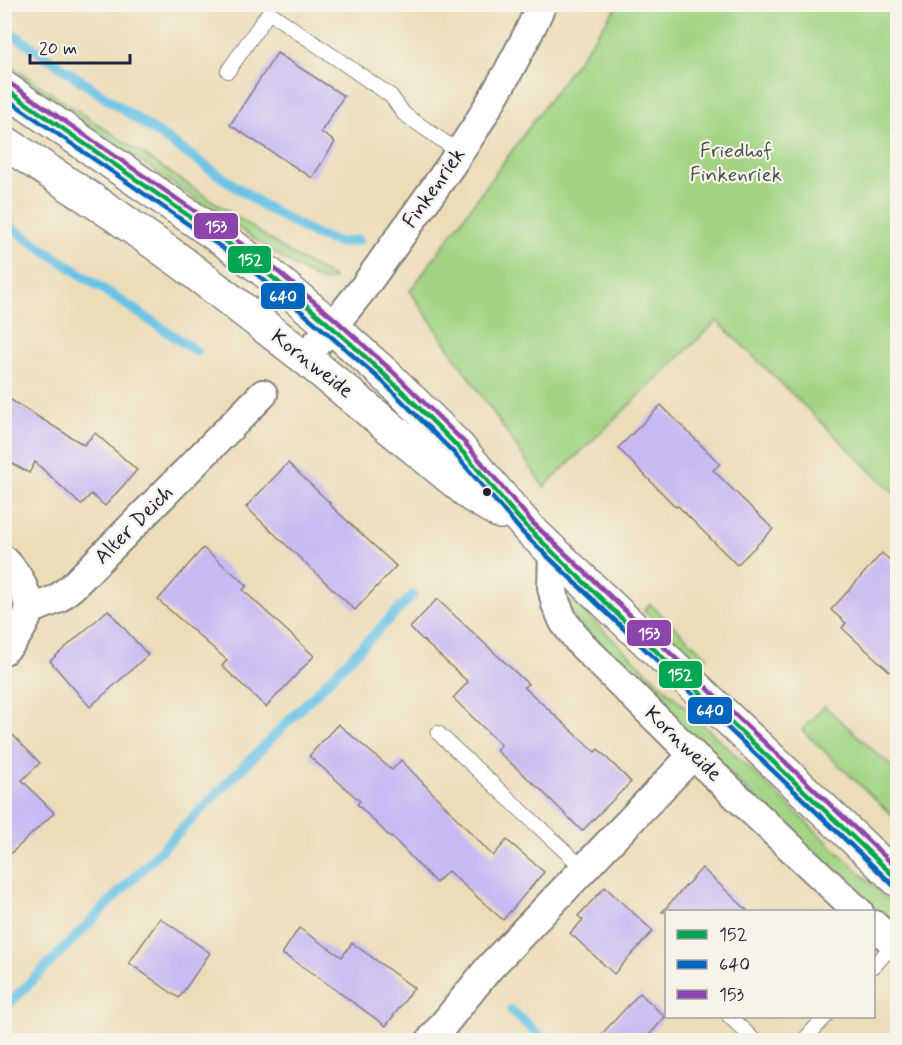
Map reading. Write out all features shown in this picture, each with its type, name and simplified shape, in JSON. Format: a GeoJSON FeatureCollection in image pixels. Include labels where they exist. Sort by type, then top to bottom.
{"type":"FeatureCollection","features":[{"type":"Feature","properties":{"kind":"main road","name":"Kornweide"},"geometry":{"type":"LineString","coordinates":[[4,88],[228,243],[332,327],[431,419],[528,528],[897,880]]}},
{"type":"Feature","properties":{"kind":"main road","name":"Kornweide"},"geometry":{"type":"LineString","coordinates":[[4,142],[180,261],[304,357],[473,496],[528,528]]}},
{"type":"Feature","properties":{"kind":"street","name":"Finkenriek"},"geometry":{"type":"LineString","coordinates":[[304,357],[362,291],[476,127],[508,72],[542,4]]}},
{"type":"Feature","properties":{"kind":"street","name":"Alter Deich"},"geometry":{"type":"LineString","coordinates":[[30,610],[57,599],[73,586],[263,394]]}},
{"type":"Feature","properties":{"kind":"street","name":"Kornweide"},"geometry":{"type":"LineString","coordinates":[[553,552],[552,587],[556,604],[564,622],[581,644],[693,755],[858,910]]}},
{"type":"Feature","properties":{"kind":"street"},"geometry":{"type":"LineString","coordinates":[[4,560],[12,568],[25,590],[30,610],[23,628],[10,646],[4,650]]}},
{"type":"Feature","properties":{"kind":"street"},"geometry":{"type":"LineString","coordinates":[[431,1041],[489,968],[693,755]]}},
{"type":"Feature","properties":{"kind":"street"},"geometry":{"type":"LineString","coordinates":[[875,927],[896,946]]}},
{"type":"Feature","properties":{"kind":"lane"},"geometry":{"type":"LineString","coordinates":[[228,71],[269,12],[391,96],[404,114],[459,152]]}},
{"type":"Feature","properties":{"kind":"lane"},"geometry":{"type":"LineString","coordinates":[[438,733],[584,869]]}},
{"type":"Feature","properties":{"kind":"lane"},"geometry":{"type":"LineString","coordinates":[[875,964],[896,946]]}},
{"type":"Feature","properties":{"kind":"lane"},"geometry":{"type":"LineString","coordinates":[[730,1018],[754,1041]]}},
{"type":"Feature","properties":{"kind":"lane"},"geometry":{"type":"LineString","coordinates":[[804,1041],[825,1018]]}},
{"type":"Feature","properties":{"kind":"green space","name":"Friedhof Finkenriek"},"geometry":{"type":"Polygon","coordinates":[[[618,5],[897,5],[898,493],[896,495],[717,321],[544,487],[410,291],[618,5]]]}},
{"type":"Feature","properties":{"kind":"green space"},"geometry":{"type":"Polygon","coordinates":[[[5,62],[298,258],[335,278],[324,282],[294,266],[5,69],[5,62]]]}},
{"type":"Feature","properties":{"kind":"green space"},"geometry":{"type":"Polygon","coordinates":[[[571,601],[577,605],[897,908],[897,933],[587,638],[568,606],[571,601]]]}},
{"type":"Feature","properties":{"kind":"green space"},"geometry":{"type":"Polygon","coordinates":[[[650,604],[707,657],[700,663],[644,610],[650,604]]]}},
{"type":"Feature","properties":{"kind":"green space"},"geometry":{"type":"Polygon","coordinates":[[[824,706],[897,771],[897,820],[802,730],[824,706]]]}},
{"type":"Feature","properties":{"kind":"building"},"geometry":{"type":"Polygon","coordinates":[[[277,53],[344,96],[321,132],[335,142],[312,178],[230,125],[277,53]]]}},
{"type":"Feature","properties":{"kind":"building"},"geometry":{"type":"Polygon","coordinates":[[[4,396],[84,445],[95,433],[137,470],[105,506],[91,494],[81,505],[35,462],[29,473],[4,459],[4,396]]]}},
{"type":"Feature","properties":{"kind":"building"},"geometry":{"type":"Polygon","coordinates":[[[661,405],[720,464],[713,470],[773,529],[737,565],[618,448],[661,405]]]}},
{"type":"Feature","properties":{"kind":"building"},"geometry":{"type":"Polygon","coordinates":[[[288,463],[396,566],[355,610],[246,507],[288,463]]]}},
{"type":"Feature","properties":{"kind":"building"},"geometry":{"type":"Polygon","coordinates":[[[203,548],[247,585],[243,590],[314,656],[266,707],[222,666],[227,660],[158,600],[203,548]]]}},
{"type":"Feature","properties":{"kind":"building"},"geometry":{"type":"Polygon","coordinates":[[[882,553],[897,567],[897,678],[842,628],[846,623],[831,610],[882,553]]]}},
{"type":"Feature","properties":{"kind":"building"},"geometry":{"type":"Polygon","coordinates":[[[437,599],[528,684],[524,687],[595,752],[598,749],[631,782],[582,831],[496,750],[501,745],[453,698],[468,682],[410,628],[437,599]]]}},
{"type":"Feature","properties":{"kind":"building"},"geometry":{"type":"Polygon","coordinates":[[[108,610],[148,655],[90,707],[50,661],[108,610]]]}},
{"type":"Feature","properties":{"kind":"building"},"geometry":{"type":"Polygon","coordinates":[[[338,724],[392,770],[401,760],[493,856],[507,840],[544,872],[503,920],[448,871],[436,883],[357,804],[360,801],[309,756],[338,724]]]}},
{"type":"Feature","properties":{"kind":"building"},"geometry":{"type":"Polygon","coordinates":[[[4,726],[40,763],[22,780],[54,813],[4,860],[4,726]]]}},
{"type":"Feature","properties":{"kind":"building"},"geometry":{"type":"Polygon","coordinates":[[[702,868],[747,910],[665,910],[662,912],[702,868]]]}},
{"type":"Feature","properties":{"kind":"building"},"geometry":{"type":"Polygon","coordinates":[[[605,887],[653,931],[614,974],[570,933],[583,920],[578,916],[605,887]]]}},
{"type":"Feature","properties":{"kind":"building"},"geometry":{"type":"Polygon","coordinates":[[[160,918],[210,953],[179,998],[129,963],[160,918]]]}},
{"type":"Feature","properties":{"kind":"building"},"geometry":{"type":"Polygon","coordinates":[[[299,928],[342,957],[352,943],[414,988],[386,1026],[282,954],[299,928]]]}},
{"type":"Feature","properties":{"kind":"building"},"geometry":{"type":"Polygon","coordinates":[[[640,993],[665,1017],[644,1041],[595,1041],[640,993]]]}},
{"type":"Feature","properties":{"kind":"waterway"},"geometry":{"type":"LineString","coordinates":[[4,28],[267,208],[316,235],[340,243],[358,240]]}},
{"type":"Feature","properties":{"kind":"waterway"},"geometry":{"type":"LineString","coordinates":[[4,223],[196,351]]}},
{"type":"Feature","properties":{"kind":"waterway"},"geometry":{"type":"LineString","coordinates":[[4,1009],[413,595]]}},
{"type":"Feature","properties":{"kind":"waterway"},"geometry":{"type":"LineString","coordinates":[[511,1010],[544,1040]]}},
{"type":"Feature","properties":{"kind":"transit line","name":"153"},"geometry":{"type":"LineString","coordinates":[[8,82],[232,237],[269,264],[337,321],[465,443],[533,523],[898,869]]}},
{"type":"Feature","properties":{"kind":"transit line","name":"152"},"geometry":{"type":"LineString","coordinates":[[4,88],[228,243],[347,340],[457,446],[530,530],[898,880]]}},
{"type":"Feature","properties":{"kind":"transit line","name":"640"},"geometry":{"type":"LineString","coordinates":[[4,97],[224,249],[382,381],[454,453],[523,533],[893,885]]}}]}
